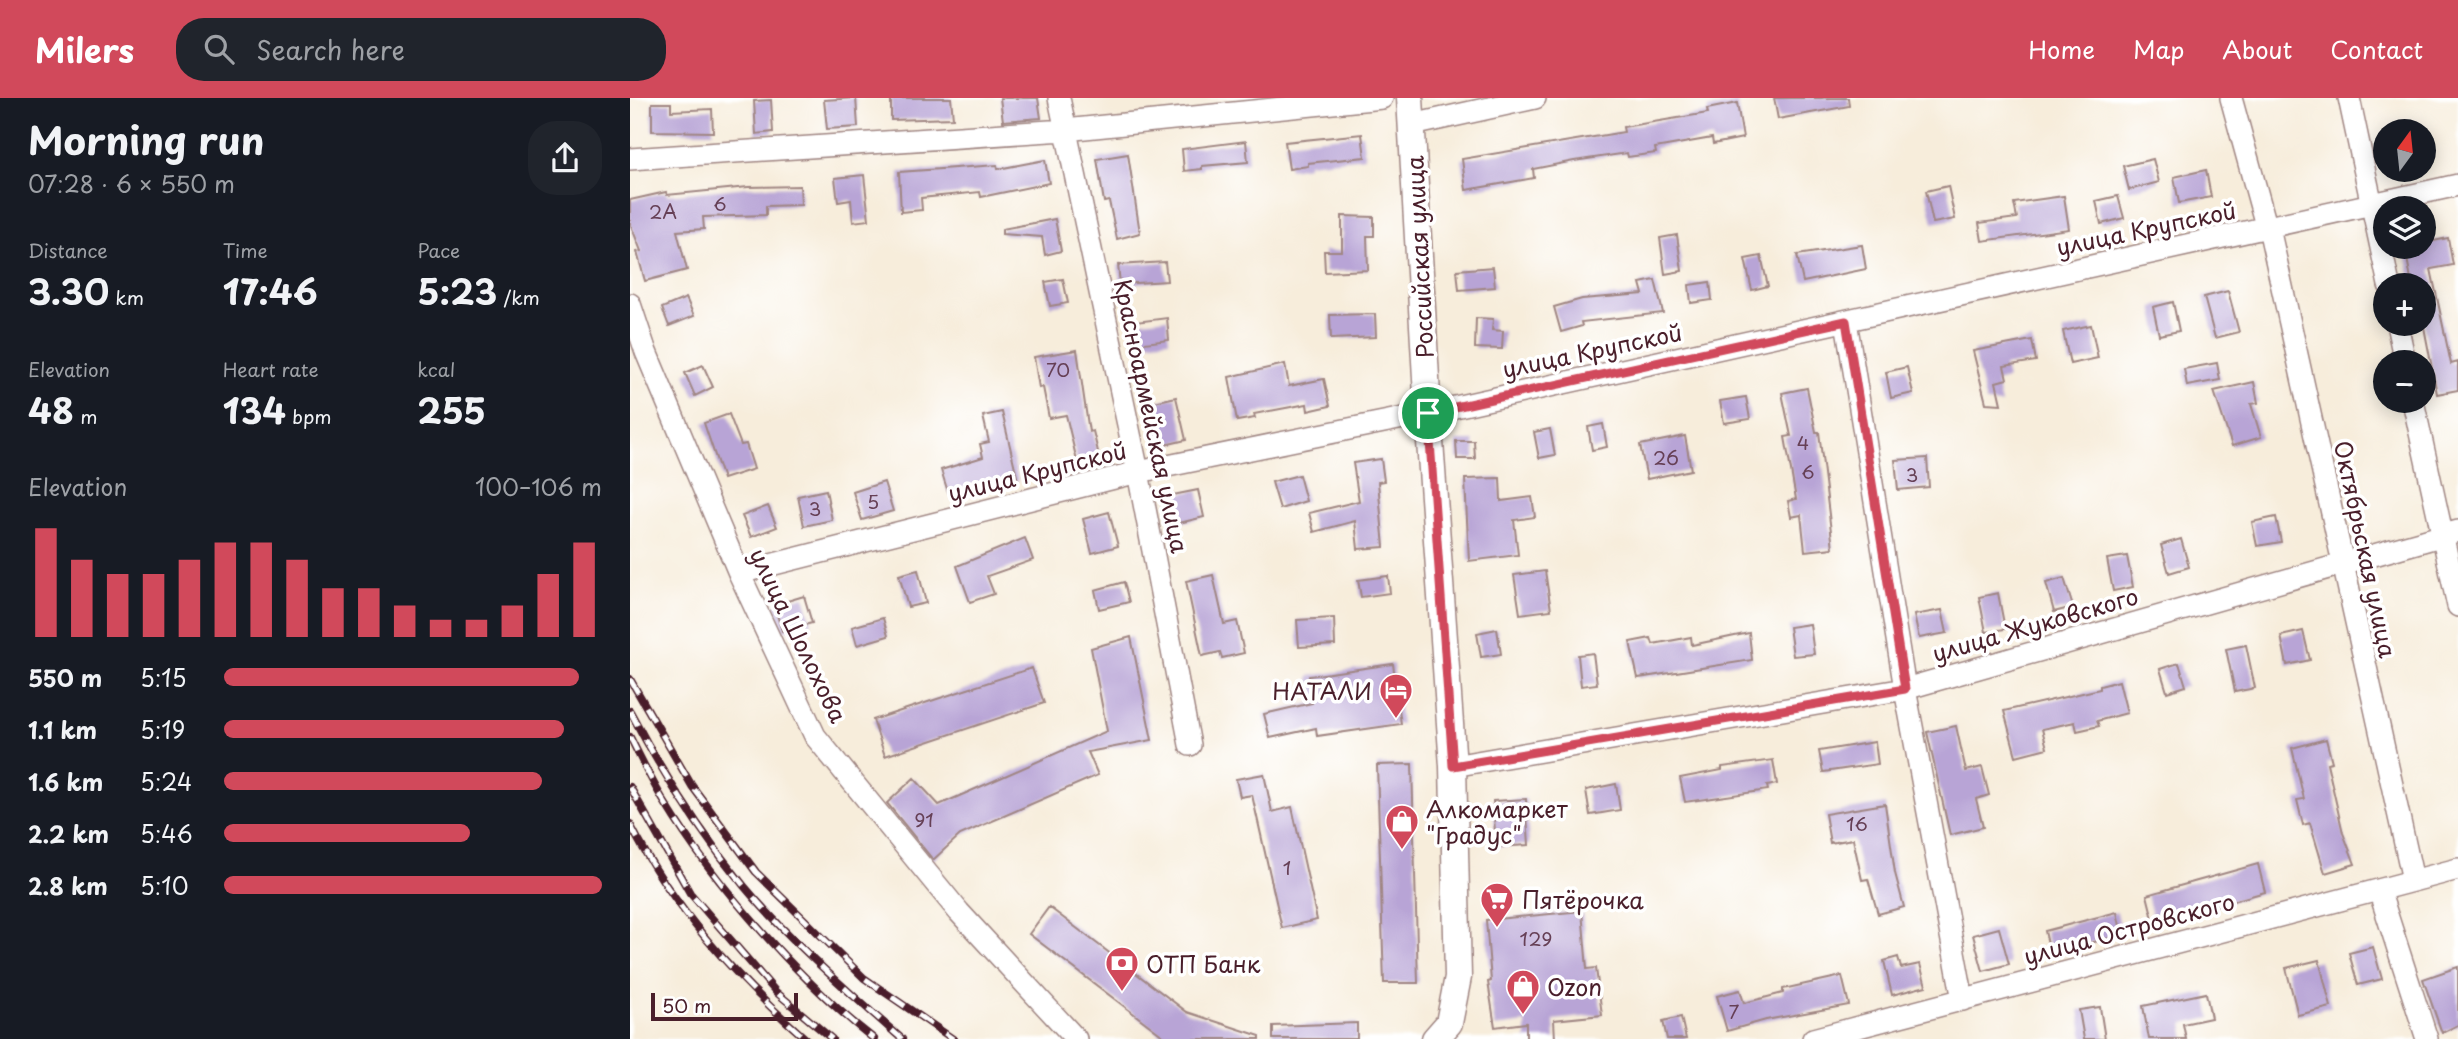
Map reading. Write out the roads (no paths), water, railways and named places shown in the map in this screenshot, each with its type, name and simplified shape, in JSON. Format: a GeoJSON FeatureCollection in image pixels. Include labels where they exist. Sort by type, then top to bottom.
{"type":"FeatureCollection","features":[{"type":"Feature","properties":{"kind":"main road","name":"Российская улица"},"geometry":{"type":"LineString","coordinates":[[1410,98],[1428,413],[1453,766],[1458,977],[1449,1023],[1435,1039]]}},
{"type":"Feature","properties":{"kind":"street","name":"Красноармейская улица"},"geometry":{"type":"LineString","coordinates":[[1059,98],[1138,472],[1189,745]]}},
{"type":"Feature","properties":{"kind":"street"},"geometry":{"type":"LineString","coordinates":[[630,159],[1065,130],[1382,98]]}},
{"type":"Feature","properties":{"kind":"street"},"geometry":{"type":"LineString","coordinates":[[1412,125],[1535,98]]}},
{"type":"Feature","properties":{"kind":"street","name":"Октябрьская улица"},"geometry":{"type":"LineString","coordinates":[[2231,98],[2268,228],[2413,880]]}},
{"type":"Feature","properties":{"kind":"street"},"geometry":{"type":"LineString","coordinates":[[2349,98],[2386,273]]}},
{"type":"Feature","properties":{"kind":"street","name":"улица Крупской"},"geometry":{"type":"LineString","coordinates":[[738,573],[1138,472],[1428,413],[2458,186]]}},
{"type":"Feature","properties":{"kind":"street","name":"улица Шолохова"},"geometry":{"type":"LineString","coordinates":[[630,304],[646,352],[738,573],[815,736],[959,912],[1076,1039]]}},
{"type":"Feature","properties":{"kind":"street"},"geometry":{"type":"LineString","coordinates":[[1846,321],[1905,689],[1963,1000]]}},
{"type":"Feature","properties":{"kind":"street"},"geometry":{"type":"LineString","coordinates":[[2416,413],[2450,533],[2458,606]]}},
{"type":"Feature","properties":{"kind":"street","name":"улица Жуковского"},"geometry":{"type":"LineString","coordinates":[[1453,766],[1905,689],[2450,533]]}},
{"type":"Feature","properties":{"kind":"street","name":"улица Островского"},"geometry":{"type":"LineString","coordinates":[[1813,1039],[2458,869]]}},
{"type":"Feature","properties":{"kind":"street"},"geometry":{"type":"LineString","coordinates":[[2379,890],[2427,1039]]}},
{"type":"Feature","properties":{"kind":"railway"},"geometry":{"type":"LineString","coordinates":[[630,679],[692,786],[756,872],[864,978],[953,1039]]}},
{"type":"Feature","properties":{"kind":"railway"},"geometry":{"type":"LineString","coordinates":[[630,711],[682,801],[744,886],[800,946],[902,1039]]}},
{"type":"Feature","properties":{"kind":"railway"},"geometry":{"type":"LineString","coordinates":[[630,737],[665,803],[733,898],[788,960],[874,1039]]}},
{"type":"Feature","properties":{"kind":"railway"},"geometry":{"type":"LineString","coordinates":[[630,787],[690,893],[776,992],[832,1039]]}},
{"type":"Feature","properties":{"kind":"railway"},"geometry":{"type":"LineString","coordinates":[[630,824],[666,885],[707,940],[754,991],[806,1039]]}},
{"type":"Feature","properties":{"kind":"place","name":"НАТАЛИ"},"geometry":{"type":"Point","coordinates":[1396,720]}},
{"type":"Feature","properties":{"kind":"place","name":"Алкомаркет \"Градус\""},"geometry":{"type":"Point","coordinates":[1402,851]}},
{"type":"Feature","properties":{"kind":"place","name":"Пятёрочка"},"geometry":{"type":"Point","coordinates":[1497,929]}},
{"type":"Feature","properties":{"kind":"place","name":"ОТП Банк"},"geometry":{"type":"Point","coordinates":[1122,993]}},
{"type":"Feature","properties":{"kind":"place","name":"Ozon"},"geometry":{"type":"Point","coordinates":[1523,1016]}}]}
